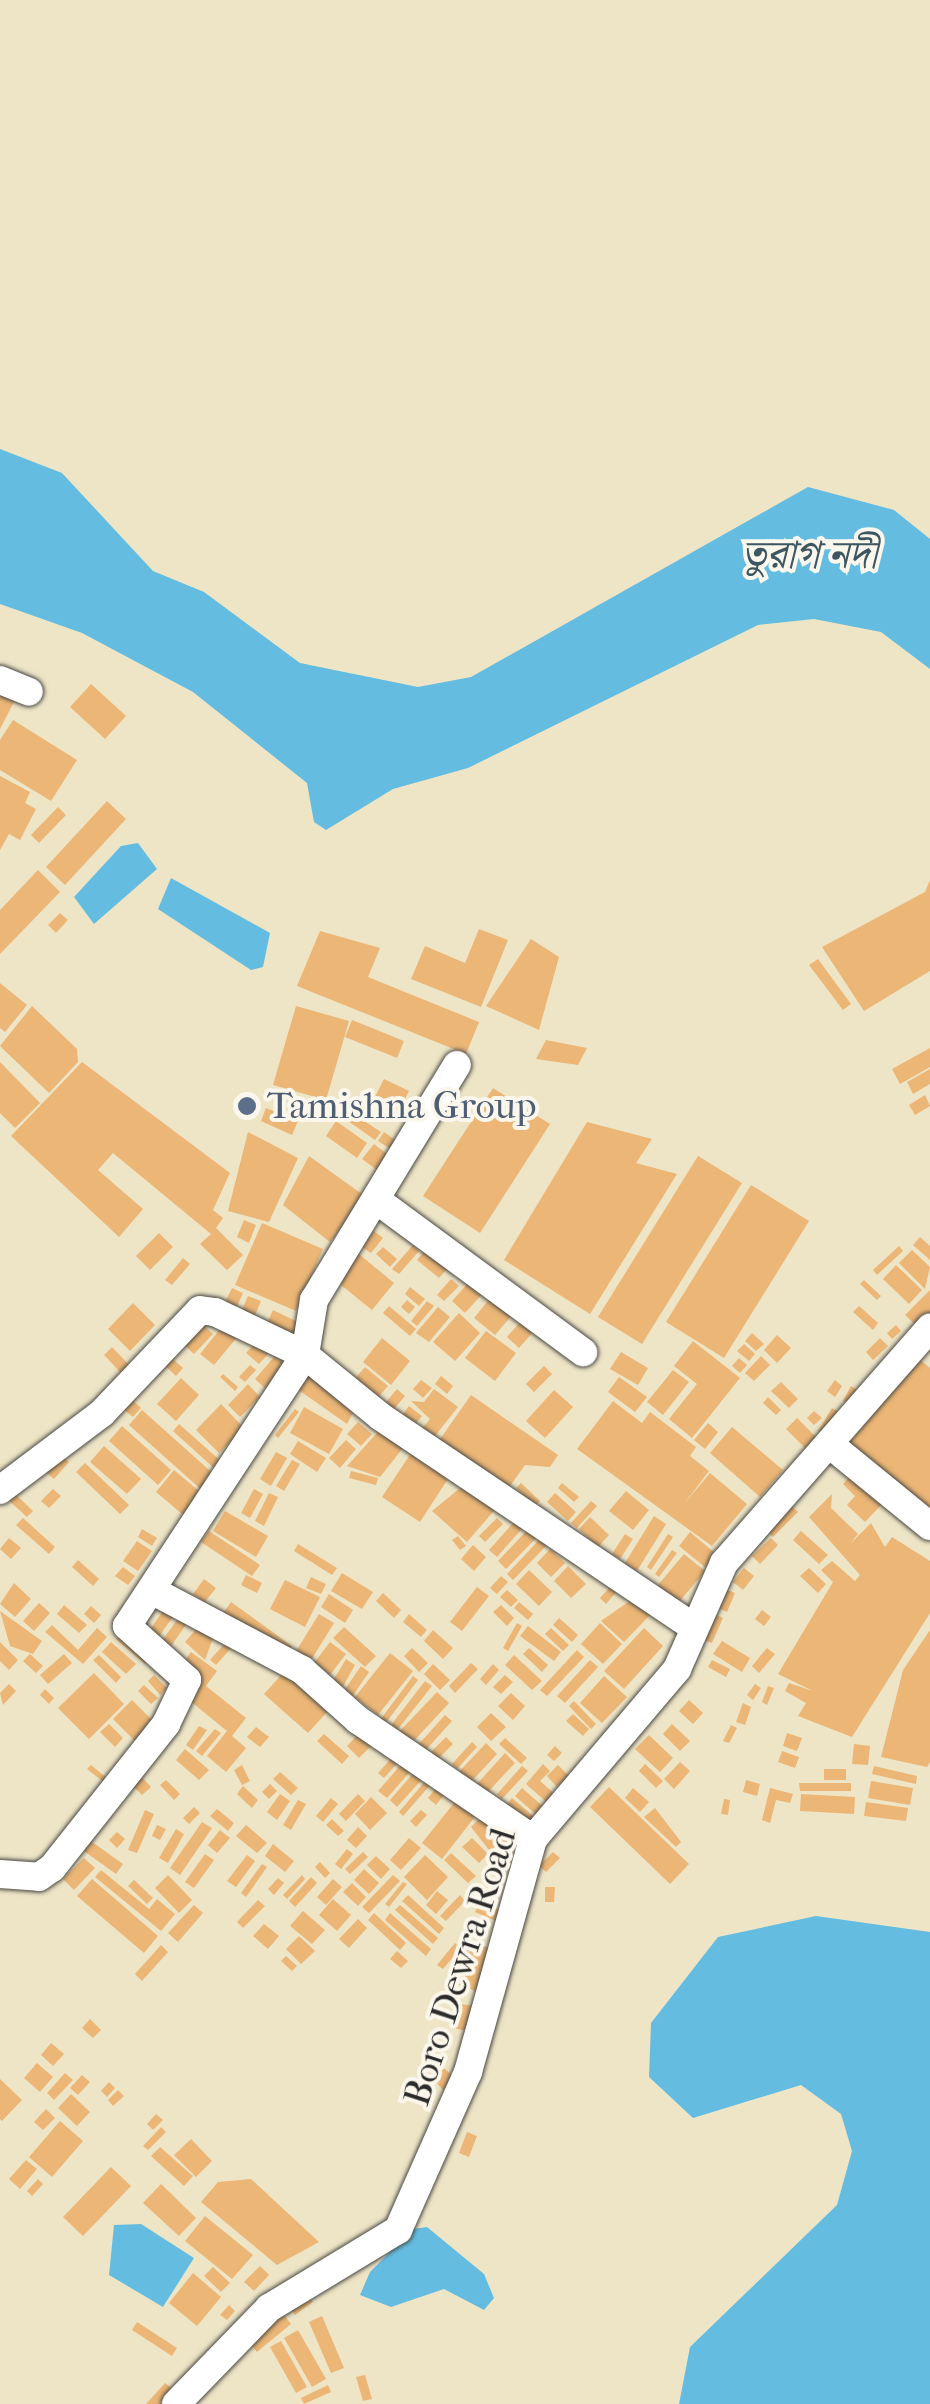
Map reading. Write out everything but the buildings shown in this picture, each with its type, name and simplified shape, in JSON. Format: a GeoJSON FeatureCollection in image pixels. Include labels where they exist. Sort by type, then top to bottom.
{"type":"FeatureCollection","features":[{"type":"Feature","properties":{"kind":"street"},"geometry":{"type":"LineString","coordinates":[[0,680],[29,692]]}},
{"type":"Feature","properties":{"kind":"street"},"geometry":{"type":"LineString","coordinates":[[0,1874],[39,1877],[52,1868],[179,1702],[186,1676],[127,1626],[305,1354],[314,1300],[458,1065]]}},
{"type":"Feature","properties":{"kind":"street"},"geometry":{"type":"LineString","coordinates":[[378,1201],[583,1352]]}},
{"type":"Feature","properties":{"kind":"street"},"geometry":{"type":"LineString","coordinates":[[0,1490],[102,1413],[200,1310],[305,1354],[381,1417],[693,1627]]}},
{"type":"Feature","properties":{"kind":"street","name":"Boro Dewra Road"},"geometry":{"type":"LineString","coordinates":[[176,2404],[269,2308],[398,2230],[468,2072],[534,1839],[676,1669],[724,1563],[834,1446],[930,1328]]}},
{"type":"Feature","properties":{"kind":"street"},"geometry":{"type":"LineString","coordinates":[[834,1446],[930,1526]]}},
{"type":"Feature","properties":{"kind":"street"},"geometry":{"type":"LineString","coordinates":[[152,1591],[302,1670],[358,1720],[534,1839]]}},
{"type":"Feature","properties":{"kind":"water","name":"তুরাগ নদী"},"geometry":{"type":"Polygon","coordinates":[[[0,449],[62,473],[153,571],[204,592],[300,663],[418,687],[471,677],[808,487],[894,510],[930,539],[930,669],[881,632],[814,619],[758,625],[468,768],[393,789],[326,830],[314,822],[307,783],[193,692],[82,633],[0,604],[0,449]]]}},
{"type":"Feature","properties":{"kind":"water"},"geometry":{"type":"Polygon","coordinates":[[[138,843],[157,869],[94,924],[74,897],[121,846],[138,843]]]}},
{"type":"Feature","properties":{"kind":"water"},"geometry":{"type":"Polygon","coordinates":[[[171,878],[270,933],[263,967],[251,970],[158,909],[171,878]]]}},
{"type":"Feature","properties":{"kind":"water"},"geometry":{"type":"Polygon","coordinates":[[[816,1916],[930,1932],[930,2404],[679,2404],[690,2347],[837,2205],[852,2151],[841,2114],[801,2085],[693,2118],[649,2077],[651,2023],[718,1937],[816,1916]]]}},
{"type":"Feature","properties":{"kind":"water"},"geometry":{"type":"Polygon","coordinates":[[[141,2224],[194,2258],[163,2307],[109,2275],[114,2225],[141,2224]]]}},
{"type":"Feature","properties":{"kind":"water"},"geometry":{"type":"Polygon","coordinates":[[[427,2227],[484,2274],[494,2298],[484,2310],[444,2289],[391,2307],[360,2295],[370,2272],[413,2229],[427,2227]]]}},
{"type":"Feature","properties":{"kind":"place","name":"Tamishna Group"},"geometry":{"type":"Point","coordinates":[247,1106]}}]}
